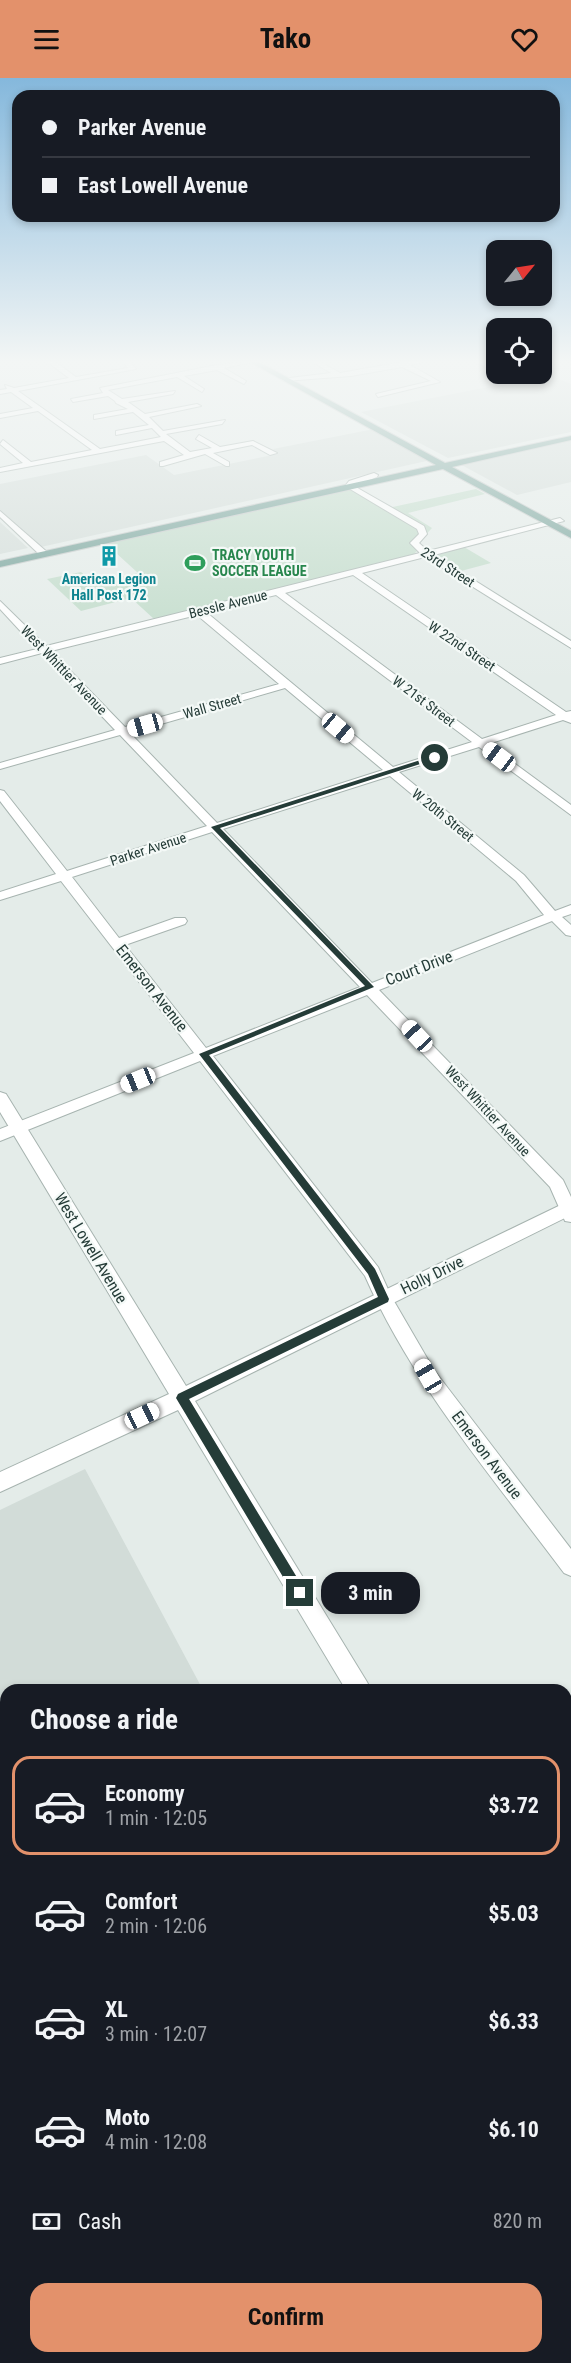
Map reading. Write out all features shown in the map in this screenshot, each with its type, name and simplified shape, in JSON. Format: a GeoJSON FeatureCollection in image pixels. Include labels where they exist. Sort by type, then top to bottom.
{"type":"FeatureCollection","features":[{"type":"Feature","properties":{"kind":"main road"},"geometry":{"type":"LineString","coordinates":[[0,564],[42,552],[414,468]]}},
{"type":"Feature","properties":{"kind":"main road"},"geometry":{"type":"LineString","coordinates":[[0,558],[42,552],[349,486],[422,468]]}},
{"type":"Feature","properties":{"kind":"main road"},"geometry":{"type":"LineString","coordinates":[[455,468],[571,535]]}},
{"type":"Feature","properties":{"kind":"main road"},"geometry":{"type":"LineString","coordinates":[[456,468],[571,526]]}},
{"type":"Feature","properties":{"kind":"street"},"geometry":{"type":"LineString","coordinates":[[349,486],[374,475]]}},
{"type":"Feature","properties":{"kind":"street","name":"23rd Street"},"geometry":{"type":"LineString","coordinates":[[349,486],[421,528],[423,534],[414,543],[426,554],[571,645]]}},
{"type":"Feature","properties":{"kind":"street"},"geometry":{"type":"LineString","coordinates":[[0,513],[42,552]]}},
{"type":"Feature","properties":{"kind":"street","name":"Bessle Avenue"},"geometry":{"type":"LineString","coordinates":[[0,661],[560,521]]}},
{"type":"Feature","properties":{"kind":"street","name":"W 22nd Street"},"geometry":{"type":"LineString","coordinates":[[354,572],[569,717]]}},
{"type":"Feature","properties":{"kind":"street","name":"W 21st Street"},"geometry":{"type":"LineString","coordinates":[[277,591],[571,811]]}},
{"type":"Feature","properties":{"kind":"street","name":"West Whittier Avenue"},"geometry":{"type":"LineString","coordinates":[[0,604],[557,1184],[570,1211]]}},
{"type":"Feature","properties":{"kind":"street","name":"W 20th Street"},"geometry":{"type":"LineString","coordinates":[[198,611],[520,878],[540,904],[571,932]]}},
{"type":"Feature","properties":{"kind":"street","name":"Wall Street"},"geometry":{"type":"LineString","coordinates":[[0,766],[286,685]]}},
{"type":"Feature","properties":{"kind":"street","name":"Parker Avenue"},"geometry":{"type":"LineString","coordinates":[[0,896],[390,771],[569,717]]}},
{"type":"Feature","properties":{"kind":"street","name":"Emerson Avenue"},"geometry":{"type":"LineString","coordinates":[[0,793],[372,1272],[384,1299],[428,1376],[571,1566]]}},
{"type":"Feature","properties":{"kind":"street","name":"Court Drive"},"geometry":{"type":"LineString","coordinates":[[0,1135],[571,909]]}},
{"type":"Feature","properties":{"kind":"street"},"geometry":{"type":"LineString","coordinates":[[117,943],[180,921]]}},
{"type":"Feature","properties":{"kind":"street","name":"West Lowell Avenue"},"geometry":{"type":"LineString","coordinates":[[0,1098],[355,1684]]}},
{"type":"Feature","properties":{"kind":"street","name":"Holly Drive"},"geometry":{"type":"LineString","coordinates":[[0,1482],[182,1398],[570,1211]]}},
{"type":"Feature","properties":{"kind":"shaded area"},"geometry":{"type":"Polygon","coordinates":[[[82,468],[164,468],[174,475],[210,468],[397,468],[41,547],[0,511],[0,484],[82,468]]]}},
{"type":"Feature","properties":{"kind":"shaded area"},"geometry":{"type":"Polygon","coordinates":[[[467,468],[571,468],[571,482],[517,495],[467,468]]]}},
{"type":"Feature","properties":{"kind":"shaded area"},"geometry":{"type":"Polygon","coordinates":[[[0,522],[28,548],[0,554],[0,522]]]}},
{"type":"Feature","properties":{"kind":"shaded area"},"geometry":{"type":"Polygon","coordinates":[[[85,1469],[200,1684],[0,1684],[0,1510],[85,1469]]]}},
{"type":"Feature","properties":{"kind":"green space"},"geometry":{"type":"Polygon","coordinates":[[[348,489],[358,489],[388,508],[476,489],[485,494],[408,513],[432,528],[413,545],[417,551],[414,554],[154,619],[131,598],[81,611],[47,579],[81,572],[94,583],[138,573],[104,542],[348,489]]]}},
{"type":"Feature","properties":{"kind":"green space"},"geometry":{"type":"Polygon","coordinates":[[[464,547],[491,563],[461,571],[436,555],[464,547]]]}},
{"type":"Feature","properties":{"kind":"place","name":"American Legion Hall Post 172"},"geometry":{"type":"Point","coordinates":[109,556]}},
{"type":"Feature","properties":{"kind":"place","name":"TRACY YOUTH SOCCER LEAGUE"},"geometry":{"type":"Point","coordinates":[195,563]}},
{"type":"Feature","properties":{"kind":"route"},"geometry":{"type":"LineString","coordinates":[[300,1593],[182,1398],[384,1299],[372,1272],[204,1054],[370,987],[215,827],[435,758]]}}]}
